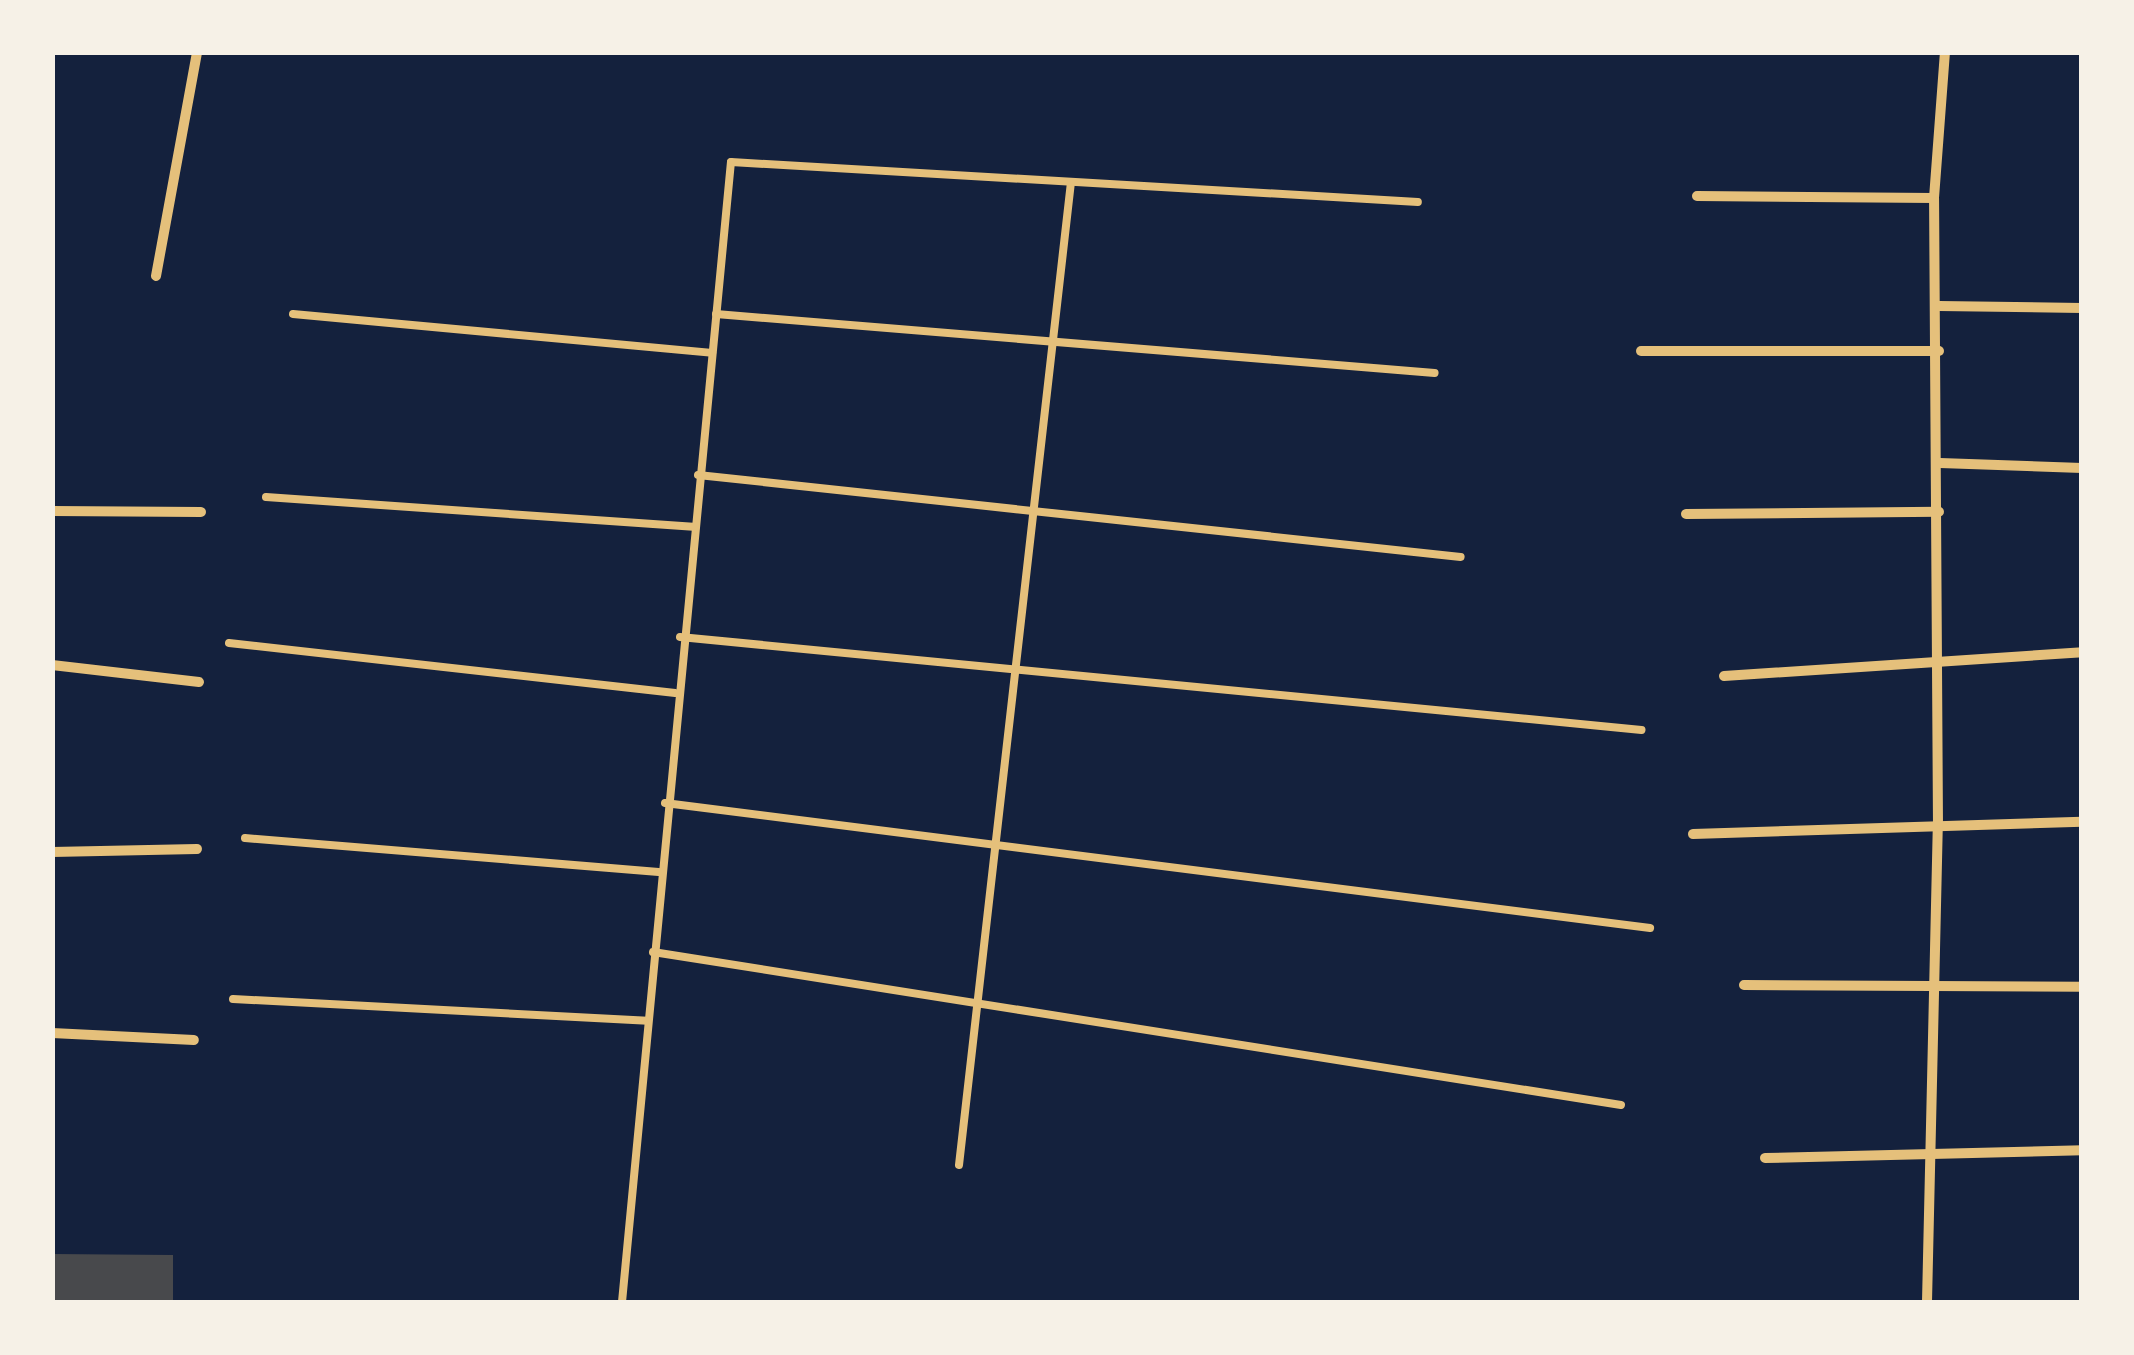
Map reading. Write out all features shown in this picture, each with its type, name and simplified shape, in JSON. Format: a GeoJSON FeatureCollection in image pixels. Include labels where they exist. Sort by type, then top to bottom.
{"type":"FeatureCollection","features":[{"type":"Feature","properties":{"kind":"street"},"geometry":{"type":"LineString","coordinates":[[156,276],[197,52]]}},
{"type":"Feature","properties":{"kind":"street"},"geometry":{"type":"LineString","coordinates":[[1928,1302],[1938,826],[1940,463],[1940,306],[1934,198],[1945,52]]}},
{"type":"Feature","properties":{"kind":"street"},"geometry":{"type":"LineString","coordinates":[[1697,196],[1934,198]]}},
{"type":"Feature","properties":{"kind":"street"},"geometry":{"type":"LineString","coordinates":[[1940,306],[2082,308]]}},
{"type":"Feature","properties":{"kind":"street"},"geometry":{"type":"LineString","coordinates":[[1640,351],[1939,351]]}},
{"type":"Feature","properties":{"kind":"street"},"geometry":{"type":"LineString","coordinates":[[1940,463],[2082,468]]}},
{"type":"Feature","properties":{"kind":"street"},"geometry":{"type":"LineString","coordinates":[[52,510],[201,512]]}},
{"type":"Feature","properties":{"kind":"street"},"geometry":{"type":"LineString","coordinates":[[1686,514],[1939,512]]}},
{"type":"Feature","properties":{"kind":"street"},"geometry":{"type":"LineString","coordinates":[[1724,676],[1937,658],[2082,652]]}},
{"type":"Feature","properties":{"kind":"street"},"geometry":{"type":"LineString","coordinates":[[52,666],[199,682]]}},
{"type":"Feature","properties":{"kind":"street"},"geometry":{"type":"LineString","coordinates":[[1694,834],[2082,822]]}},
{"type":"Feature","properties":{"kind":"street"},"geometry":{"type":"LineString","coordinates":[[52,852],[197,848]]}},
{"type":"Feature","properties":{"kind":"street"},"geometry":{"type":"LineString","coordinates":[[1744,985],[2082,987]]}},
{"type":"Feature","properties":{"kind":"street"},"geometry":{"type":"LineString","coordinates":[[52,1032],[194,1040]]}},
{"type":"Feature","properties":{"kind":"street"},"geometry":{"type":"LineString","coordinates":[[1764,1158],[2082,1150]]}},
{"type":"Feature","properties":{"kind":"lane"},"geometry":{"type":"LineString","coordinates":[[622,1302],[680,637],[732,162],[1418,202]]}},
{"type":"Feature","properties":{"kind":"lane"},"geometry":{"type":"LineString","coordinates":[[960,1165],[973,1002],[995,845],[1071,182]]}},
{"type":"Feature","properties":{"kind":"lane"},"geometry":{"type":"LineString","coordinates":[[293,314],[712,353]]}},
{"type":"Feature","properties":{"kind":"lane"},"geometry":{"type":"LineString","coordinates":[[716,314],[1435,373]]}},
{"type":"Feature","properties":{"kind":"lane"},"geometry":{"type":"LineString","coordinates":[[698,474],[1461,557]]}},
{"type":"Feature","properties":{"kind":"lane"},"geometry":{"type":"LineString","coordinates":[[266,498],[693,527]]}},
{"type":"Feature","properties":{"kind":"lane"},"geometry":{"type":"LineString","coordinates":[[680,637],[1642,730]]}},
{"type":"Feature","properties":{"kind":"lane"},"geometry":{"type":"LineString","coordinates":[[228,643],[675,693]]}},
{"type":"Feature","properties":{"kind":"lane"},"geometry":{"type":"LineString","coordinates":[[665,802],[1650,928]]}},
{"type":"Feature","properties":{"kind":"lane"},"geometry":{"type":"LineString","coordinates":[[244,838],[658,872]]}},
{"type":"Feature","properties":{"kind":"lane"},"geometry":{"type":"LineString","coordinates":[[653,952],[1620,1105]]}},
{"type":"Feature","properties":{"kind":"lane"},"geometry":{"type":"LineString","coordinates":[[233,999],[647,1021]]}},
{"type":"Feature","properties":{"kind":"building"},"geometry":{"type":"Polygon","coordinates":[[[52,1254],[173,1255],[173,1302],[52,1302],[52,1254]]]}}]}
